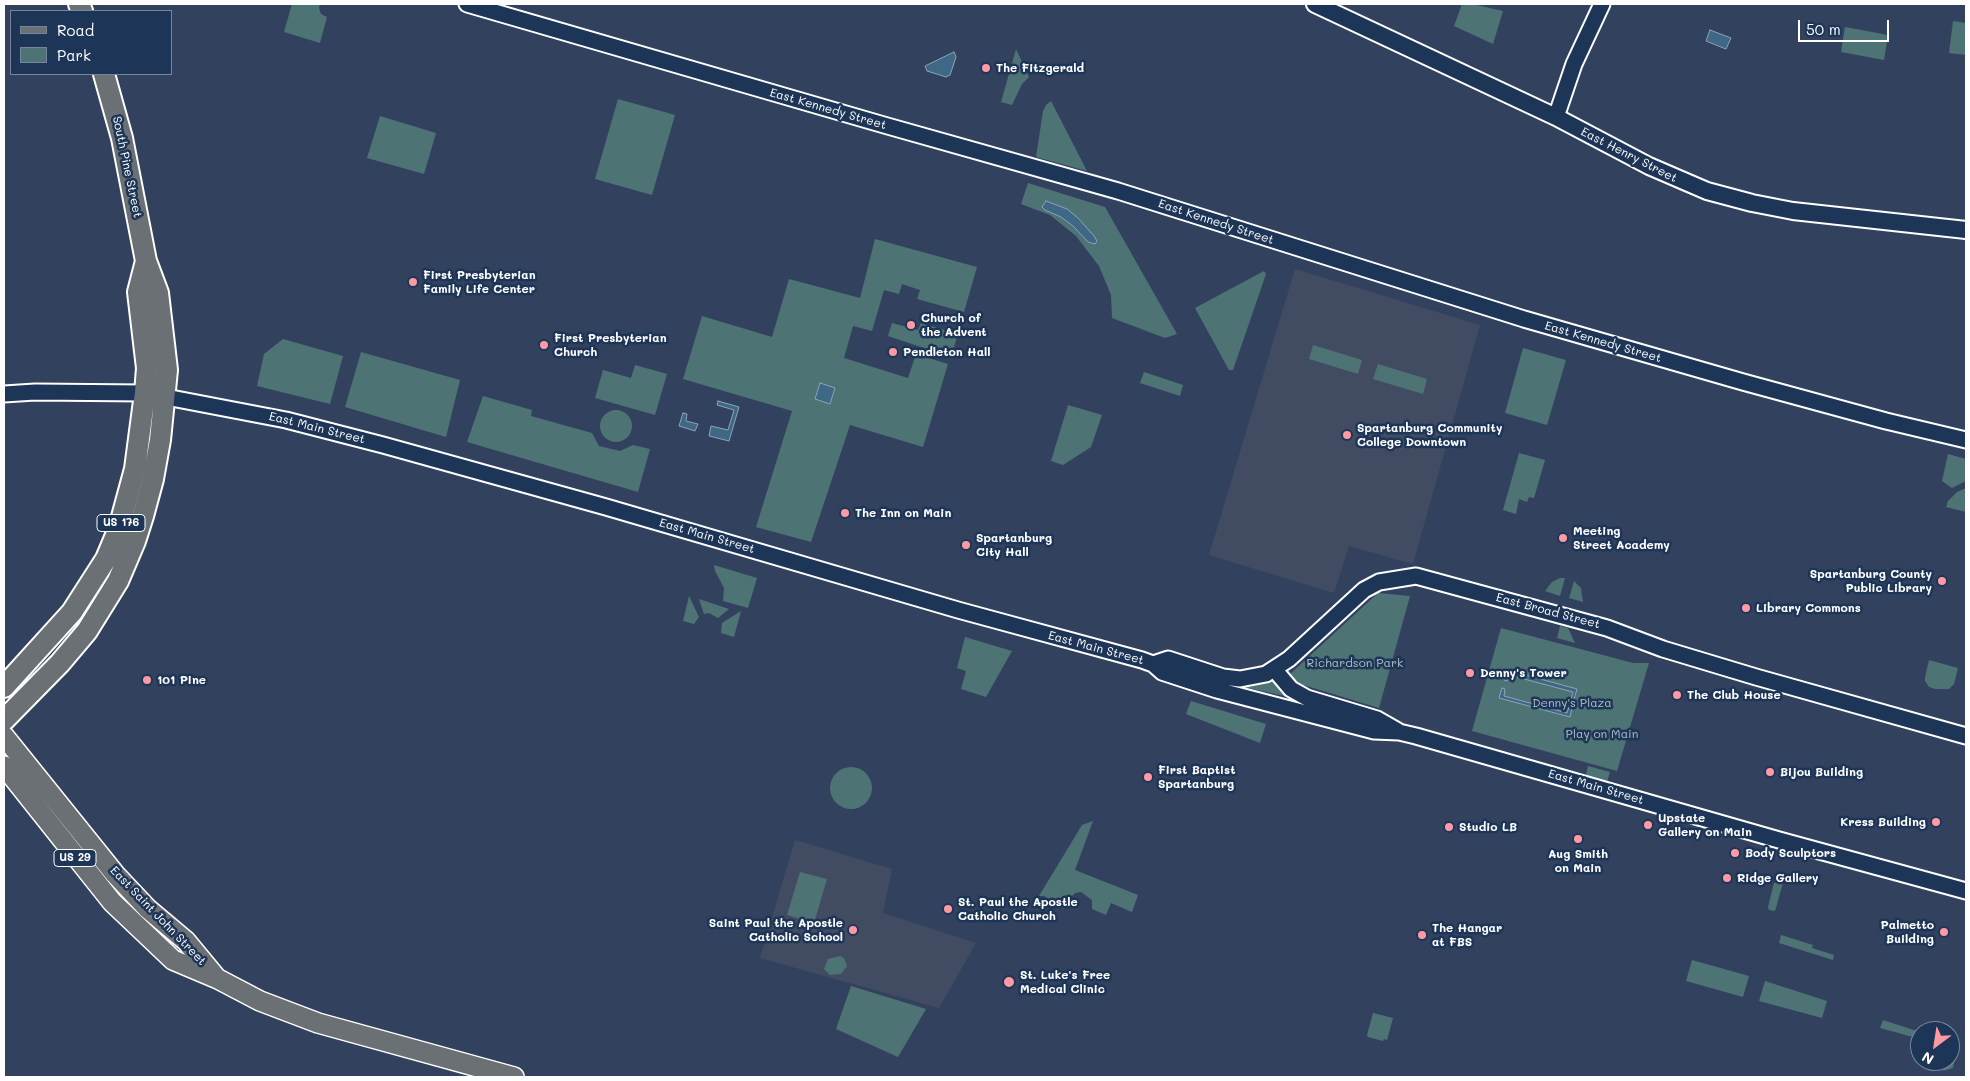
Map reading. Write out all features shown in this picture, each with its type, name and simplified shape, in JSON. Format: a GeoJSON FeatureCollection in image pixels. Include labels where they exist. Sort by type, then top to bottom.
{"type":"FeatureCollection","features":[{"type":"Feature","properties":{"kind":"highway","name":"South Pine Street"},"geometry":{"type":"LineString","coordinates":[[104,75],[122,138],[146,260],[138,292],[147,368],[155,395]]}},
{"type":"Feature","properties":{"kind":"highway","name":"US 176"},"geometry":{"type":"LineString","coordinates":[[4,687],[72,612],[106,560],[119,528],[155,395]]}},
{"type":"Feature","properties":{"kind":"highway"},"geometry":{"type":"LineString","coordinates":[[4,720],[60,663],[87,631],[125,566],[135,541],[153,479],[155,395]]}},
{"type":"Feature","properties":{"kind":"main road","name":"East Henry Street"},"geometry":{"type":"LineString","coordinates":[[1315,4],[1556,117],[1685,184],[1729,198],[1793,211],[1966,230]]}},
{"type":"Feature","properties":{"kind":"main road","name":"East Saint John Street"},"geometry":{"type":"LineString","coordinates":[[4,736],[121,880],[148,909],[186,941],[218,978]]}},
{"type":"Feature","properties":{"kind":"main road","name":"East Saint John Street"},"geometry":{"type":"LineString","coordinates":[[4,766],[82,867],[112,902],[138,929],[173,960],[218,978],[260,1001],[318,1023],[514,1077]]}},
{"type":"Feature","properties":{"kind":"street","name":"East Kennedy Street"},"geometry":{"type":"LineString","coordinates":[[467,4],[1118,191],[1524,319],[1886,421],[1966,440]]}},
{"type":"Feature","properties":{"kind":"street"},"geometry":{"type":"LineString","coordinates":[[1556,117],[1574,64],[1602,4]]}},
{"type":"Feature","properties":{"kind":"street","name":"East Main Street"},"geometry":{"type":"LineString","coordinates":[[4,394],[35,392],[155,395],[286,420],[383,444],[638,516],[958,610],[1153,664],[1162,672],[1217,690],[1374,731],[1399,732],[1966,891]]}},
{"type":"Feature","properties":{"kind":"street","name":"East Broad Street"},"geometry":{"type":"LineString","coordinates":[[1153,664],[1168,659],[1222,677],[1240,679],[1253,677],[1274,669],[1289,659],[1358,595],[1371,586],[1391,580],[1416,576],[1607,628],[1663,649],[1756,677],[1966,736]]}},
{"type":"Feature","properties":{"kind":"street","name":"East Main Street"},"geometry":{"type":"LineString","coordinates":[[1274,669],[1291,689],[1307,698],[1377,719],[1399,732]]}},
{"type":"Feature","properties":{"kind":"shaded area"},"geometry":{"type":"Polygon","coordinates":[[[1710,30],[1731,38],[1726,49],[1706,41],[1710,30]]]}},
{"type":"Feature","properties":{"kind":"shaded area"},"geometry":{"type":"Polygon","coordinates":[[[954,52],[956,57],[950,75],[946,77],[927,71],[925,66],[954,52]]]}},
{"type":"Feature","properties":{"kind":"shaded area"},"geometry":{"type":"Polygon","coordinates":[[[1046,201],[1067,209],[1078,218],[1094,236],[1097,241],[1095,244],[1088,242],[1073,226],[1061,217],[1045,210],[1042,207],[1046,201]]]}},
{"type":"Feature","properties":{"kind":"shaded area","name":"Spartanburg Community College Downtown"},"geometry":{"type":"Polygon","coordinates":[[[1295,269],[1480,325],[1413,564],[1349,546],[1334,593],[1209,555],[1295,269]]]}},
{"type":"Feature","properties":{"kind":"shaded area"},"geometry":{"type":"Polygon","coordinates":[[[820,383],[835,388],[830,404],[815,399],[820,383]]]}},
{"type":"Feature","properties":{"kind":"shaded area"},"geometry":{"type":"Polygon","coordinates":[[[718,401],[739,407],[729,441],[709,436],[711,426],[728,430],[734,410],[717,405],[718,401]]]}},
{"type":"Feature","properties":{"kind":"shaded area"},"geometry":{"type":"Polygon","coordinates":[[[683,413],[687,414],[686,421],[698,424],[695,431],[679,426],[683,413]]]}},
{"type":"Feature","properties":{"kind":"shaded area"},"geometry":{"type":"Polygon","coordinates":[[[1507,670],[1577,689],[1574,699],[1571,699],[1573,692],[1509,675],[1507,681],[1504,680],[1507,670]]]}},
{"type":"Feature","properties":{"kind":"shaded area"},"geometry":{"type":"Polygon","coordinates":[[[1502,688],[1505,689],[1504,696],[1567,713],[1569,707],[1572,708],[1570,717],[1499,698],[1502,688]]]}},
{"type":"Feature","properties":{"kind":"shaded area","name":"Saint Paul the Apostle Catholic School"},"geometry":{"type":"Polygon","coordinates":[[[795,840],[892,869],[883,913],[976,943],[939,1008],[760,958],[795,840]]]}},
{"type":"Feature","properties":{"kind":"green space"},"geometry":{"type":"Polygon","coordinates":[[[292,4],[320,4],[321,14],[327,17],[320,43],[284,32],[292,4]]]}},
{"type":"Feature","properties":{"kind":"green space"},"geometry":{"type":"Polygon","coordinates":[[[1462,4],[1472,4],[1503,11],[1493,44],[1454,26],[1462,4]]]}},
{"type":"Feature","properties":{"kind":"green space"},"geometry":{"type":"Polygon","coordinates":[[[1953,21],[1966,23],[1966,55],[1949,53],[1953,21]]]}},
{"type":"Feature","properties":{"kind":"green space"},"geometry":{"type":"Polygon","coordinates":[[[1845,27],[1888,35],[1884,60],[1841,52],[1845,27]]]}},
{"type":"Feature","properties":{"kind":"green space"},"geometry":{"type":"Polygon","coordinates":[[[1016,49],[1029,77],[1022,84],[1012,105],[1001,102],[1016,49]]]}},
{"type":"Feature","properties":{"kind":"green space"},"geometry":{"type":"Polygon","coordinates":[[[618,99],[675,115],[652,195],[595,179],[618,99]]]}},
{"type":"Feature","properties":{"kind":"green space"},"geometry":{"type":"Polygon","coordinates":[[[1051,101],[1087,171],[1036,157],[1043,111],[1051,101]]]}},
{"type":"Feature","properties":{"kind":"green space"},"geometry":{"type":"Polygon","coordinates":[[[380,116],[436,133],[424,174],[367,158],[380,116]]]}},
{"type":"Feature","properties":{"kind":"green space"},"geometry":{"type":"Polygon","coordinates":[[[1028,183],[1105,207],[1177,334],[1165,338],[1112,318],[1111,295],[1099,266],[1076,236],[1050,215],[1021,204],[1028,183]]]}},
{"type":"Feature","properties":{"kind":"green space"},"geometry":{"type":"Polygon","coordinates":[[[875,239],[977,267],[964,312],[917,299],[920,290],[902,284],[899,294],[884,290],[872,331],[853,326],[844,358],[908,378],[916,354],[948,364],[923,447],[850,425],[811,542],[756,527],[792,411],[683,379],[702,316],[772,337],[789,279],[860,298],[875,239]]]}},
{"type":"Feature","properties":{"kind":"green space"},"geometry":{"type":"Polygon","coordinates":[[[1264,271],[1266,274],[1233,370],[1229,370],[1195,308],[1264,271]]]}},
{"type":"Feature","properties":{"kind":"green space"},"geometry":{"type":"Polygon","coordinates":[[[892,323],[918,330],[921,323],[958,334],[951,357],[888,336],[892,323]]]}},
{"type":"Feature","properties":{"kind":"green space"},"geometry":{"type":"Polygon","coordinates":[[[283,339],[343,356],[330,404],[257,386],[264,354],[283,339]]]}},
{"type":"Feature","properties":{"kind":"green space"},"geometry":{"type":"Polygon","coordinates":[[[1313,345],[1362,360],[1358,374],[1309,359],[1313,345]]]}},
{"type":"Feature","properties":{"kind":"green space"},"geometry":{"type":"Polygon","coordinates":[[[1523,348],[1566,360],[1547,425],[1505,413],[1523,348]]]}},
{"type":"Feature","properties":{"kind":"green space"},"geometry":{"type":"Polygon","coordinates":[[[361,352],[460,380],[446,437],[345,407],[361,352]]]}},
{"type":"Feature","properties":{"kind":"green space"},"geometry":{"type":"Polygon","coordinates":[[[1378,364],[1427,379],[1423,394],[1373,379],[1378,364]]]}},
{"type":"Feature","properties":{"kind":"green space"},"geometry":{"type":"Polygon","coordinates":[[[635,365],[667,374],[655,415],[595,398],[603,370],[631,378],[635,365]]]}},
{"type":"Feature","properties":{"kind":"green space"},"geometry":{"type":"Polygon","coordinates":[[[1144,372],[1183,385],[1180,396],[1140,383],[1144,372]]]}},
{"type":"Feature","properties":{"kind":"green space"},"geometry":{"type":"Polygon","coordinates":[[[483,396],[532,410],[531,416],[592,433],[599,446],[620,451],[633,445],[650,449],[638,492],[467,442],[483,396]]]}},
{"type":"Feature","properties":{"kind":"green space"},"geometry":{"type":"Polygon","coordinates":[[[1068,405],[1102,415],[1091,447],[1063,465],[1051,461],[1068,405]]]}},
{"type":"Feature","properties":{"kind":"green space"},"geometry":{"type":"Polygon","coordinates":[[[616,410],[628,414],[632,426],[628,438],[616,442],[604,438],[600,426],[604,414],[616,410]]]}},
{"type":"Feature","properties":{"kind":"green space"},"geometry":{"type":"Polygon","coordinates":[[[1519,453],[1545,460],[1534,498],[1529,497],[1527,502],[1519,499],[1516,514],[1503,510],[1519,453]]]}},
{"type":"Feature","properties":{"kind":"green space"},"geometry":{"type":"Polygon","coordinates":[[[1948,454],[1966,459],[1966,481],[1952,488],[1942,481],[1948,454]]]}},
{"type":"Feature","properties":{"kind":"green space"},"geometry":{"type":"Polygon","coordinates":[[[1966,488],[1966,512],[1946,507],[1948,501],[1957,492],[1966,488]]]}},
{"type":"Feature","properties":{"kind":"green space"},"geometry":{"type":"Polygon","coordinates":[[[714,565],[757,578],[748,608],[723,601],[724,588],[714,565]]]}},
{"type":"Feature","properties":{"kind":"green space"},"geometry":{"type":"Polygon","coordinates":[[[1565,578],[1560,596],[1545,591],[1552,582],[1565,578]]]}},
{"type":"Feature","properties":{"kind":"green space"},"geometry":{"type":"Polygon","coordinates":[[[1574,581],[1581,588],[1583,602],[1569,598],[1574,581]]]}},
{"type":"Feature","properties":{"kind":"green space","name":"Richardson Park"},"geometry":{"type":"Polygon","coordinates":[[[1378,593],[1410,596],[1379,708],[1297,683],[1289,675],[1378,593]]]}},
{"type":"Feature","properties":{"kind":"green space"},"geometry":{"type":"Polygon","coordinates":[[[689,596],[699,617],[694,624],[683,621],[689,596]]]}},
{"type":"Feature","properties":{"kind":"green space"},"geometry":{"type":"Polygon","coordinates":[[[699,599],[729,609],[718,618],[709,613],[704,614],[699,599]]]}},
{"type":"Feature","properties":{"kind":"green space"},"geometry":{"type":"Polygon","coordinates":[[[741,611],[734,637],[721,633],[722,623],[741,611]]]}},
{"type":"Feature","properties":{"kind":"green space"},"geometry":{"type":"Polygon","coordinates":[[[1560,626],[1568,628],[1575,643],[1557,638],[1560,626]]]}},
{"type":"Feature","properties":{"kind":"green space","name":"Denny's Plaza"},"geometry":{"type":"Polygon","coordinates":[[[1501,628],[1633,663],[1649,663],[1617,771],[1472,731],[1501,628]]]}},
{"type":"Feature","properties":{"kind":"green space"},"geometry":{"type":"Polygon","coordinates":[[[965,637],[1012,651],[986,697],[961,689],[966,671],[957,668],[965,637]]]}},
{"type":"Feature","properties":{"kind":"green space"},"geometry":{"type":"Polygon","coordinates":[[[1929,660],[1958,668],[1954,684],[1949,689],[1929,687],[1925,677],[1929,660]]]}},
{"type":"Feature","properties":{"kind":"green space"},"geometry":{"type":"Polygon","coordinates":[[[1274,679],[1294,698],[1234,685],[1274,679]]]}},
{"type":"Feature","properties":{"kind":"green space"},"geometry":{"type":"Polygon","coordinates":[[[1191,701],[1266,724],[1260,743],[1186,714],[1191,701]]]}},
{"type":"Feature","properties":{"kind":"green space"},"geometry":{"type":"Polygon","coordinates":[[[1588,766],[1610,772],[1607,782],[1588,777],[1586,774],[1588,766]]]}},
{"type":"Feature","properties":{"kind":"green space"},"geometry":{"type":"Polygon","coordinates":[[[847,767],[855,767],[866,773],[872,788],[866,803],[855,809],[847,809],[836,803],[830,792],[830,784],[836,773],[847,767]]]}},
{"type":"Feature","properties":{"kind":"green space"},"geometry":{"type":"Polygon","coordinates":[[[1093,821],[1075,870],[1138,895],[1132,912],[1111,903],[1106,915],[1092,909],[1092,900],[1081,892],[1075,893],[1071,897],[1064,909],[1044,896],[1039,896],[1082,825],[1093,821]]]}},
{"type":"Feature","properties":{"kind":"green space"},"geometry":{"type":"Polygon","coordinates":[[[800,872],[827,879],[814,923],[787,915],[800,872]]]}},
{"type":"Feature","properties":{"kind":"green space"},"geometry":{"type":"Polygon","coordinates":[[[1774,883],[1783,883],[1775,911],[1769,910],[1768,907],[1774,883]]]}},
{"type":"Feature","properties":{"kind":"green space"},"geometry":{"type":"Polygon","coordinates":[[[1781,935],[1813,945],[1812,948],[1834,955],[1833,960],[1779,943],[1781,935]]]}},
{"type":"Feature","properties":{"kind":"green space"},"geometry":{"type":"Polygon","coordinates":[[[840,956],[844,958],[847,966],[841,974],[830,975],[824,969],[828,959],[840,956]]]}},
{"type":"Feature","properties":{"kind":"green space"},"geometry":{"type":"Polygon","coordinates":[[[1692,960],[1749,976],[1743,997],[1686,981],[1692,960]]]}},
{"type":"Feature","properties":{"kind":"green space"},"geometry":{"type":"Polygon","coordinates":[[[1765,981],[1827,1001],[1822,1018],[1759,1001],[1765,981]]]}},
{"type":"Feature","properties":{"kind":"green space"},"geometry":{"type":"Polygon","coordinates":[[[851,986],[926,1009],[898,1057],[836,1029],[851,986]]]}},
{"type":"Feature","properties":{"kind":"green space"},"geometry":{"type":"Polygon","coordinates":[[[1373,1013],[1393,1018],[1387,1040],[1384,1039],[1383,1041],[1368,1037],[1373,1013]]]}},
{"type":"Feature","properties":{"kind":"green space"},"geometry":{"type":"Polygon","coordinates":[[[1883,1020],[1910,1029],[1910,1036],[1880,1028],[1883,1020]]]}},
{"type":"Feature","properties":{"kind":"place","name":"The Fitzgerald"},"geometry":{"type":"Point","coordinates":[986,68]}},
{"type":"Feature","properties":{"kind":"place","name":"First Presbyterian Family Life Center"},"geometry":{"type":"Point","coordinates":[413,282]}},
{"type":"Feature","properties":{"kind":"place","name":"Church of the Advent"},"geometry":{"type":"Point","coordinates":[911,325]}},
{"type":"Feature","properties":{"kind":"place","name":"First Presbyterian Church"},"geometry":{"type":"Point","coordinates":[544,345]}},
{"type":"Feature","properties":{"kind":"place","name":"Pendleton Hall"},"geometry":{"type":"Point","coordinates":[893,352]}},
{"type":"Feature","properties":{"kind":"place","name":"Spartanburg Community College Downtown"},"geometry":{"type":"Point","coordinates":[1347,435]}},
{"type":"Feature","properties":{"kind":"place","name":"The Inn on Main"},"geometry":{"type":"Point","coordinates":[845,513]}},
{"type":"Feature","properties":{"kind":"place","name":"Meeting Street Academy"},"geometry":{"type":"Point","coordinates":[1563,538]}},
{"type":"Feature","properties":{"kind":"place","name":"Spartanburg City Hall"},"geometry":{"type":"Point","coordinates":[966,545]}},
{"type":"Feature","properties":{"kind":"place","name":"Spartanburg County Public Library"},"geometry":{"type":"Point","coordinates":[1942,581]}},
{"type":"Feature","properties":{"kind":"place","name":"Library Commons"},"geometry":{"type":"Point","coordinates":[1746,608]}},
{"type":"Feature","properties":{"kind":"place","name":"Denny's Tower"},"geometry":{"type":"Point","coordinates":[1470,673]}},
{"type":"Feature","properties":{"kind":"place","name":"101 Pine"},"geometry":{"type":"Point","coordinates":[147,680]}},
{"type":"Feature","properties":{"kind":"place","name":"The Club House"},"geometry":{"type":"Point","coordinates":[1677,695]}},
{"type":"Feature","properties":{"kind":"place","name":"Bijou Building"},"geometry":{"type":"Point","coordinates":[1770,772]}},
{"type":"Feature","properties":{"kind":"place","name":"First Baptist Spartanburg"},"geometry":{"type":"Point","coordinates":[1148,777]}},
{"type":"Feature","properties":{"kind":"place","name":"Kress Building"},"geometry":{"type":"Point","coordinates":[1936,822]}},
{"type":"Feature","properties":{"kind":"place","name":"Upstate Gallery on Main"},"geometry":{"type":"Point","coordinates":[1648,825]}},
{"type":"Feature","properties":{"kind":"place","name":"Studio LB"},"geometry":{"type":"Point","coordinates":[1449,827]}},
{"type":"Feature","properties":{"kind":"place","name":"Aug Smith on Main"},"geometry":{"type":"Point","coordinates":[1578,839]}},
{"type":"Feature","properties":{"kind":"place","name":"Body Sculptors"},"geometry":{"type":"Point","coordinates":[1735,853]}},
{"type":"Feature","properties":{"kind":"place","name":"Ridge Gallery"},"geometry":{"type":"Point","coordinates":[1727,878]}},
{"type":"Feature","properties":{"kind":"place","name":"St. Paul the Apostle Catholic Church"},"geometry":{"type":"Point","coordinates":[948,909]}},
{"type":"Feature","properties":{"kind":"place","name":"Saint Paul the Apostle Catholic School"},"geometry":{"type":"Point","coordinates":[853,930]}},
{"type":"Feature","properties":{"kind":"place","name":"Palmetto Building"},"geometry":{"type":"Point","coordinates":[1944,932]}},
{"type":"Feature","properties":{"kind":"place","name":"The Hangar at FBS"},"geometry":{"type":"Point","coordinates":[1422,935]}},
{"type":"Feature","properties":{"kind":"place","name":"St. Luke's Free Medical Clinic"},"geometry":{"type":"Point","coordinates":[1009,982]}},
{"type":"Feature","properties":{"kind":"park label","name":"Play on Main"},"geometry":{"type":"Point","coordinates":[1602,734]}}]}
